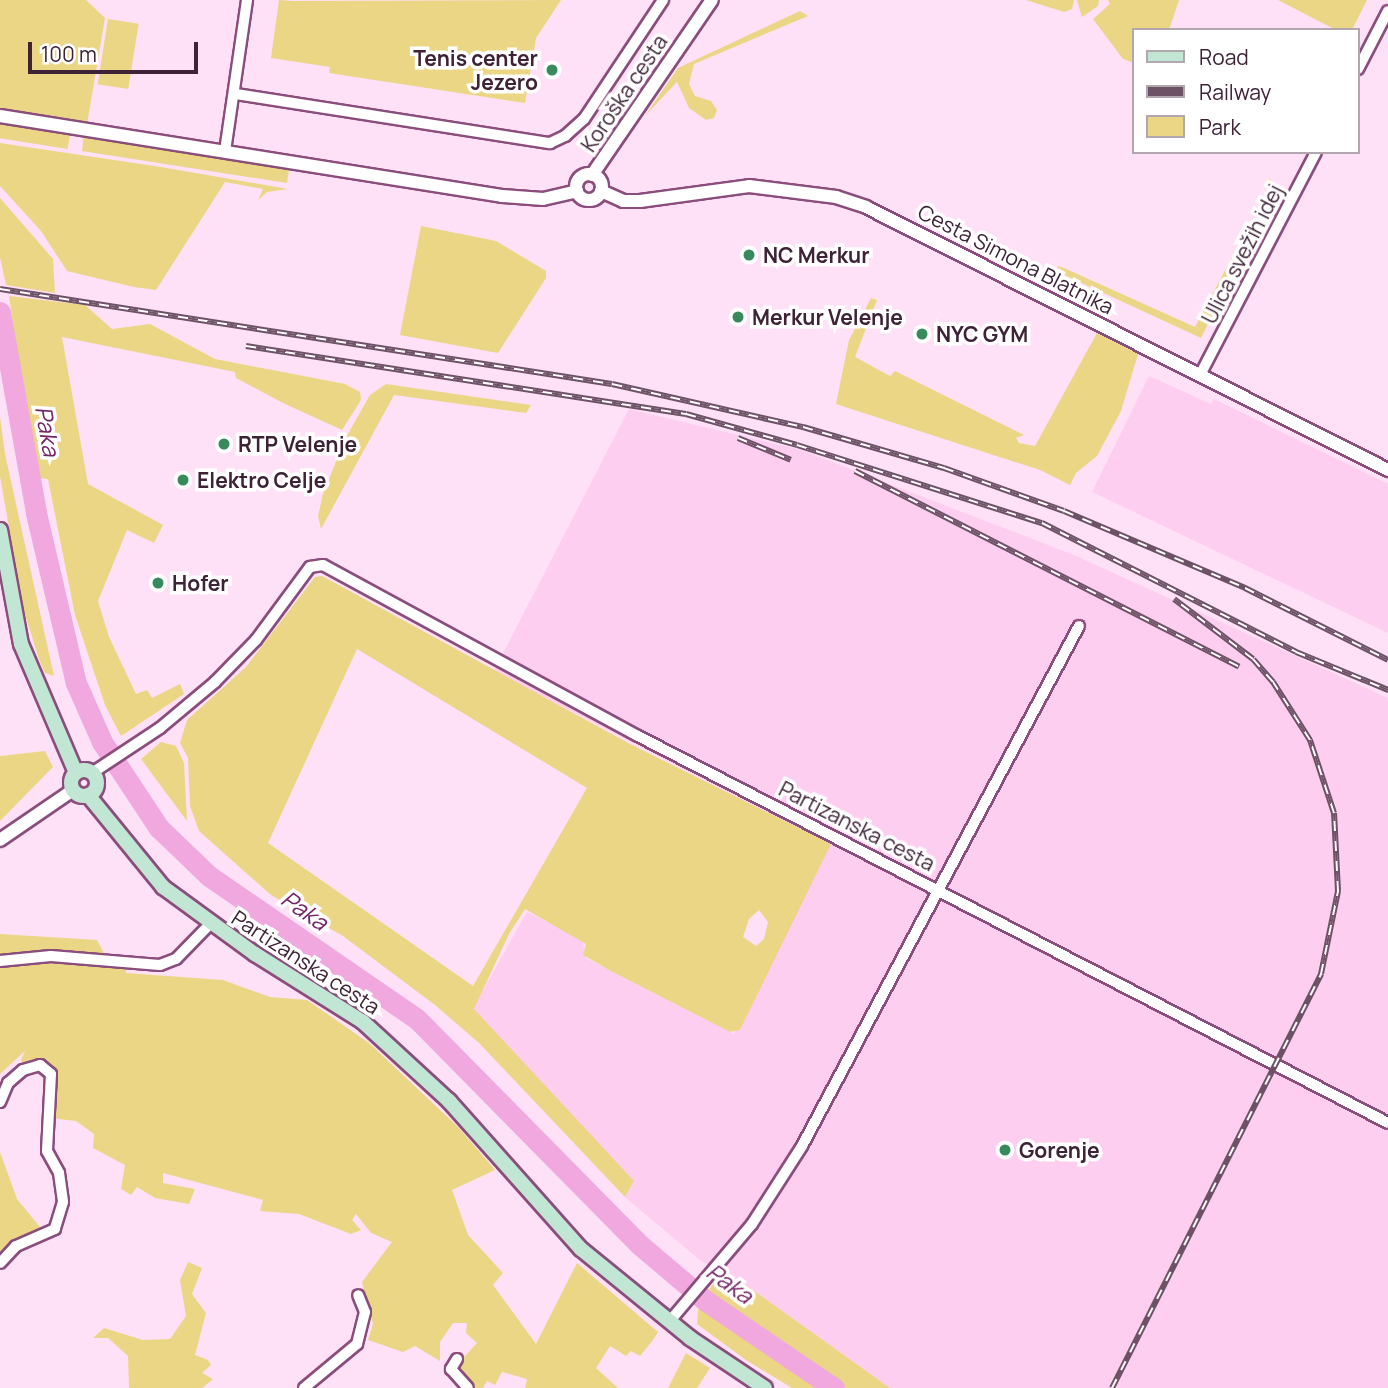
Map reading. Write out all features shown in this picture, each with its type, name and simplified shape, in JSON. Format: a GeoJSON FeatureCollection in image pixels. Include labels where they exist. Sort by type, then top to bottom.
{"type":"FeatureCollection","features":[{"type":"Feature","properties":{"kind":"main road"},"geometry":{"type":"LineString","coordinates":[[0,530],[21,645],[76,773],[73,790],[88,795],[96,785],[98,770],[76,773]]}},
{"type":"Feature","properties":{"kind":"main road","name":"Partizanska cesta"},"geometry":{"type":"LineString","coordinates":[[88,795],[163,887],[210,924],[363,1022],[410,1062],[581,1249],[669,1322],[758,1386]]}},
{"type":"Feature","properties":{"kind":"street"},"geometry":{"type":"LineString","coordinates":[[225,151],[236,94],[247,0]]}},
{"type":"Feature","properties":{"kind":"street"},"geometry":{"type":"LineString","coordinates":[[236,94],[550,143],[565,136],[584,119],[663,0]]}},
{"type":"Feature","properties":{"kind":"street","name":"Koroška cesta"},"geometry":{"type":"LineString","coordinates":[[592,174],[712,0]]}},
{"type":"Feature","properties":{"kind":"street"},"geometry":{"type":"LineString","coordinates":[[1360,65],[1388,11]]}},
{"type":"Feature","properties":{"kind":"street"},"geometry":{"type":"LineString","coordinates":[[0,116],[502,196],[543,199],[577,191]]}},
{"type":"Feature","properties":{"kind":"street","name":"Ulica svežih idej"},"geometry":{"type":"LineString","coordinates":[[1201,373],[1315,154]]}},
{"type":"Feature","properties":{"kind":"street"},"geometry":{"type":"LineString","coordinates":[[592,174],[599,179],[601,191],[589,200],[577,191],[579,178],[592,174]]}},
{"type":"Feature","properties":{"kind":"street","name":"Cesta Simona Blatnika"},"geometry":{"type":"LineString","coordinates":[[601,191],[623,201],[749,186],[836,197],[898,221],[1388,470]]}},
{"type":"Feature","properties":{"kind":"street","name":"Partizanska cesta"},"geometry":{"type":"LineString","coordinates":[[98,770],[132,748],[215,682],[257,640],[310,567],[323,565],[939,892],[1388,1123]]}},
{"type":"Feature","properties":{"kind":"street"},"geometry":{"type":"LineString","coordinates":[[669,1322],[706,1273],[752,1224],[802,1146],[1079,626]]}},
{"type":"Feature","properties":{"kind":"street"},"geometry":{"type":"LineString","coordinates":[[0,840],[73,790]]}},
{"type":"Feature","properties":{"kind":"street"},"geometry":{"type":"LineString","coordinates":[[0,961],[51,956],[160,965],[176,959],[210,924]]}},
{"type":"Feature","properties":{"kind":"street"},"geometry":{"type":"LineString","coordinates":[[0,1102],[8,1083],[23,1070],[40,1065],[51,1074],[47,1151],[59,1173],[63,1202],[55,1229],[16,1246],[0,1263]]}},
{"type":"Feature","properties":{"kind":"street"},"geometry":{"type":"LineString","coordinates":[[304,1388],[357,1344],[365,1312],[358,1295]]}},
{"type":"Feature","properties":{"kind":"street"},"geometry":{"type":"LineString","coordinates":[[457,1359],[451,1368],[468,1388]]}},
{"type":"Feature","properties":{"kind":"shaded area"},"geometry":{"type":"Polygon","coordinates":[[[1149,376],[1211,404],[1214,399],[1388,484],[1388,633],[1092,492],[1149,376]]]}},
{"type":"Feature","properties":{"kind":"shaded area"},"geometry":{"type":"Polygon","coordinates":[[[629,409],[801,450],[1074,555],[1388,698],[1388,1388],[890,1388],[750,1288],[701,1261],[625,1197],[634,1181],[472,1010],[527,912],[582,938],[586,958],[734,1034],[828,844],[494,671],[629,409]]]}},
{"type":"Feature","properties":{"kind":"green space"},"geometry":{"type":"Polygon","coordinates":[[[0,0],[86,0],[105,18],[87,124],[0,110],[0,0]]]}},
{"type":"Feature","properties":{"kind":"green space"},"geometry":{"type":"Polygon","coordinates":[[[279,0],[561,0],[536,38],[525,103],[329,73],[330,67],[271,58],[279,0]]]}},
{"type":"Feature","properties":{"kind":"green space"},"geometry":{"type":"Polygon","coordinates":[[[1026,0],[1074,0],[1072,9],[1064,12],[1026,0]]]}},
{"type":"Feature","properties":{"kind":"green space"},"geometry":{"type":"Polygon","coordinates":[[[1077,0],[1099,0],[1098,6],[1082,17],[1077,0]]]}},
{"type":"Feature","properties":{"kind":"green space"},"geometry":{"type":"Polygon","coordinates":[[[1108,0],[1179,0],[1170,28],[1132,28],[1132,62],[1123,59],[1093,19],[1110,4],[1108,0]]]}},
{"type":"Feature","properties":{"kind":"green space"},"geometry":{"type":"Polygon","coordinates":[[[1278,0],[1367,0],[1353,28],[1332,28],[1278,0]]]}},
{"type":"Feature","properties":{"kind":"green space"},"geometry":{"type":"Polygon","coordinates":[[[800,11],[808,16],[694,64],[689,84],[695,96],[711,101],[717,110],[714,118],[706,120],[689,108],[677,82],[645,116],[678,68],[800,11]]]}},
{"type":"Feature","properties":{"kind":"green space"},"geometry":{"type":"Polygon","coordinates":[[[108,19],[139,24],[128,89],[98,84],[108,19]]]}},
{"type":"Feature","properties":{"kind":"green space"},"geometry":{"type":"Polygon","coordinates":[[[0,122],[70,133],[68,149],[0,138],[0,122]]]}},
{"type":"Feature","properties":{"kind":"green space"},"geometry":{"type":"Polygon","coordinates":[[[84,134],[289,169],[287,183],[82,151],[84,134]]]}},
{"type":"Feature","properties":{"kind":"green space"},"geometry":{"type":"Polygon","coordinates":[[[0,143],[288,189],[267,192],[258,200],[263,189],[225,182],[156,290],[134,287],[67,271],[41,231],[0,186],[0,143]]]}},
{"type":"Feature","properties":{"kind":"green space"},"geometry":{"type":"Polygon","coordinates":[[[1270,179],[1278,199],[1265,230],[1247,247],[1239,243],[1247,227],[1256,231],[1273,203],[1266,180],[1270,179]]]}},
{"type":"Feature","properties":{"kind":"green space"},"geometry":{"type":"Polygon","coordinates":[[[0,198],[53,259],[55,293],[6,285],[0,257],[0,198]]]}},
{"type":"Feature","properties":{"kind":"green space"},"geometry":{"type":"Polygon","coordinates":[[[421,226],[496,241],[546,271],[546,278],[498,353],[400,335],[421,226]]]}},
{"type":"Feature","properties":{"kind":"green space"},"geometry":{"type":"Polygon","coordinates":[[[1232,257],[1235,269],[1201,338],[1056,271],[1058,266],[1064,268],[1195,327],[1232,257]]]}},
{"type":"Feature","properties":{"kind":"green space"},"geometry":{"type":"Polygon","coordinates":[[[9,296],[85,305],[112,329],[150,324],[215,359],[345,384],[360,392],[361,400],[342,430],[236,378],[235,372],[62,337],[88,484],[163,525],[154,543],[127,530],[98,601],[109,637],[136,694],[147,690],[152,698],[180,684],[184,694],[121,736],[105,705],[75,615],[48,479],[35,478],[9,296]]]}},
{"type":"Feature","properties":{"kind":"green space"},"geometry":{"type":"Polygon","coordinates":[[[871,298],[877,300],[855,357],[890,376],[895,371],[1024,435],[1016,438],[1019,443],[1035,446],[1097,333],[1138,354],[1121,411],[1097,456],[1076,473],[1070,485],[1040,470],[836,404],[849,340],[871,298]]]}},
{"type":"Feature","properties":{"kind":"green space"},"geometry":{"type":"Polygon","coordinates":[[[386,384],[531,405],[526,413],[394,395],[321,529],[318,516],[323,494],[345,439],[370,395],[386,384]]]}},
{"type":"Feature","properties":{"kind":"green space"},"geometry":{"type":"Polygon","coordinates":[[[0,417],[5,454],[54,676],[45,673],[23,608],[0,476],[0,417]]]}},
{"type":"Feature","properties":{"kind":"green space"},"geometry":{"type":"Polygon","coordinates":[[[322,576],[630,744],[831,844],[740,1030],[730,1032],[609,970],[583,955],[586,944],[525,909],[509,934],[474,1009],[634,1181],[625,1197],[479,1043],[435,1005],[343,936],[271,895],[199,831],[190,806],[188,758],[180,743],[187,720],[246,667],[315,577],[322,576]],[[357,649],[268,843],[473,986],[587,788],[357,649]],[[759,910],[749,919],[743,937],[756,946],[764,939],[768,922],[759,910]]]}},
{"type":"Feature","properties":{"kind":"green space"},"geometry":{"type":"Polygon","coordinates":[[[161,742],[176,746],[184,763],[187,821],[141,759],[161,742]]]}},
{"type":"Feature","properties":{"kind":"green space"},"geometry":{"type":"Polygon","coordinates":[[[45,751],[53,767],[0,821],[0,756],[45,751]]]}},
{"type":"Feature","properties":{"kind":"green space"},"geometry":{"type":"Polygon","coordinates":[[[0,934],[97,940],[105,955],[54,952],[0,958],[0,934]]]}},
{"type":"Feature","properties":{"kind":"green space"},"geometry":{"type":"Polygon","coordinates":[[[47,959],[125,963],[126,973],[223,980],[270,997],[307,1000],[369,1043],[458,1127],[495,1170],[452,1190],[468,1235],[503,1273],[493,1285],[536,1344],[577,1263],[658,1332],[640,1356],[631,1351],[626,1356],[610,1346],[596,1368],[618,1388],[525,1388],[527,1379],[502,1372],[495,1385],[487,1381],[483,1388],[472,1388],[455,1367],[477,1343],[466,1333],[467,1323],[453,1323],[440,1342],[440,1361],[415,1346],[403,1352],[368,1340],[373,1324],[362,1282],[392,1242],[371,1233],[356,1214],[352,1220],[361,1230],[351,1234],[299,1214],[260,1211],[263,1200],[163,1173],[163,1183],[195,1189],[189,1204],[155,1198],[137,1187],[131,1195],[121,1189],[125,1165],[93,1148],[94,1134],[76,1121],[50,1118],[56,1085],[51,1067],[24,1065],[21,1060],[25,1051],[0,1074],[0,964],[47,959]]]}},
{"type":"Feature","properties":{"kind":"green space"},"geometry":{"type":"Polygon","coordinates":[[[0,1152],[17,1199],[44,1232],[9,1247],[0,1257],[0,1152]]]}},
{"type":"Feature","properties":{"kind":"green space"},"geometry":{"type":"Polygon","coordinates":[[[188,1262],[202,1268],[192,1294],[206,1313],[195,1355],[208,1360],[211,1365],[202,1373],[213,1379],[202,1388],[129,1388],[128,1356],[108,1338],[93,1338],[104,1328],[143,1340],[170,1339],[186,1316],[180,1280],[188,1262]]]}},
{"type":"Feature","properties":{"kind":"green space"},"geometry":{"type":"Polygon","coordinates":[[[732,1278],[890,1388],[842,1388],[706,1294],[716,1280],[732,1278]]]}},
{"type":"Feature","properties":{"kind":"green space"},"geometry":{"type":"Polygon","coordinates":[[[699,1302],[788,1366],[826,1388],[792,1388],[746,1360],[697,1324],[699,1302]]]}},
{"type":"Feature","properties":{"kind":"green space"},"geometry":{"type":"Polygon","coordinates":[[[686,1353],[710,1368],[697,1388],[668,1388],[686,1353]]]}},
{"type":"Feature","properties":{"kind":"waterway","name":"Paka"},"geometry":{"type":"LineString","coordinates":[[0,312],[36,513],[76,683],[102,742],[159,828],[209,876],[417,1019],[640,1245],[706,1301],[834,1388]]}},
{"type":"Feature","properties":{"kind":"railway"},"geometry":{"type":"LineString","coordinates":[[0,289],[612,384],[803,427],[944,468],[1064,511],[1245,588],[1388,660]]}},
{"type":"Feature","properties":{"kind":"railway"},"geometry":{"type":"LineString","coordinates":[[246,346],[686,414],[797,445],[1042,523],[1296,652],[1388,690]]}},
{"type":"Feature","properties":{"kind":"railway"},"geometry":{"type":"LineString","coordinates":[[738,438],[791,460]]}},
{"type":"Feature","properties":{"kind":"railway"},"geometry":{"type":"LineString","coordinates":[[855,471],[1239,667]]}},
{"type":"Feature","properties":{"kind":"railway"},"geometry":{"type":"LineString","coordinates":[[1112,1388],[1321,974],[1338,891],[1334,813],[1310,740],[1273,682],[1253,659],[1174,599]]}},
{"type":"Feature","properties":{"kind":"place","name":"Tenis center Jezero"},"geometry":{"type":"Point","coordinates":[552,70]}},
{"type":"Feature","properties":{"kind":"place","name":"NC Merkur"},"geometry":{"type":"Point","coordinates":[749,255]}},
{"type":"Feature","properties":{"kind":"place","name":"Merkur Velenje"},"geometry":{"type":"Point","coordinates":[738,317]}},
{"type":"Feature","properties":{"kind":"place","name":"NYC GYM"},"geometry":{"type":"Point","coordinates":[922,334]}},
{"type":"Feature","properties":{"kind":"place","name":"RTP Velenje"},"geometry":{"type":"Point","coordinates":[224,444]}},
{"type":"Feature","properties":{"kind":"place","name":"Elektro Celje"},"geometry":{"type":"Point","coordinates":[183,480]}},
{"type":"Feature","properties":{"kind":"place","name":"Hofer"},"geometry":{"type":"Point","coordinates":[158,583]}},
{"type":"Feature","properties":{"kind":"place","name":"Gorenje"},"geometry":{"type":"Point","coordinates":[1005,1150]}}]}
